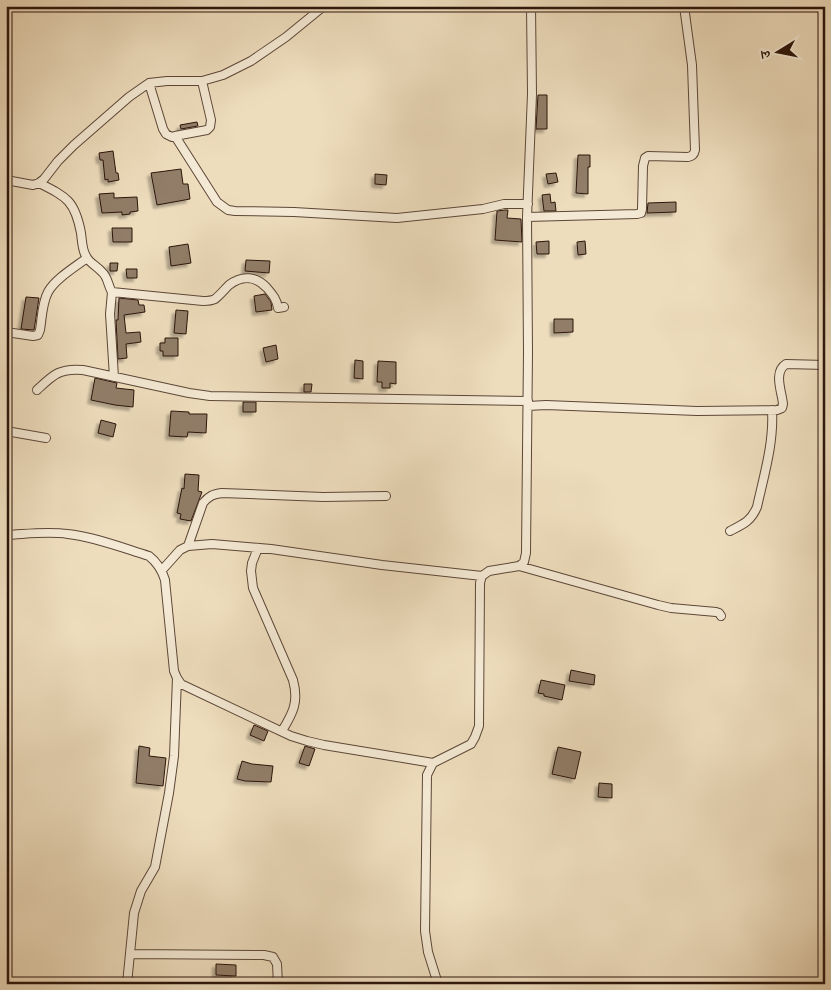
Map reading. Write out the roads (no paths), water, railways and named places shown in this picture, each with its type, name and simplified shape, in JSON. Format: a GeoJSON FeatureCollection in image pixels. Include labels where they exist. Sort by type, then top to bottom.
{"type":"FeatureCollection","features":[{"type":"Feature","properties":{"kind":"street"},"geometry":{"type":"LineString","coordinates":[[6,180],[33,185],[39,183],[74,145],[148,83],[202,81],[223,75],[251,61],[286,37],[324,6]]}},
{"type":"Feature","properties":{"kind":"street"},"geometry":{"type":"LineString","coordinates":[[519,566],[524,562],[526,553],[528,404],[527,217],[532,94],[531,6]]}},
{"type":"Feature","properties":{"kind":"street"},"geometry":{"type":"LineString","coordinates":[[527,217],[641,213],[645,158],[648,156],[688,157],[694,154],[692,65],[684,6]]}},
{"type":"Feature","properties":{"kind":"street"},"geometry":{"type":"LineString","coordinates":[[148,83],[163,129],[166,134],[172,137],[207,130],[210,127],[211,120],[202,81]]}},
{"type":"Feature","properties":{"kind":"street"},"geometry":{"type":"LineString","coordinates":[[175,136],[217,202],[228,210],[397,218],[483,209],[504,204],[528,204]]}},
{"type":"Feature","properties":{"kind":"street"},"geometry":{"type":"LineString","coordinates":[[39,183],[61,194],[72,205],[76,212],[84,253],[104,273],[112,292],[110,314],[114,377]]}},
{"type":"Feature","properties":{"kind":"street"},"geometry":{"type":"LineString","coordinates":[[6,332],[34,336],[38,334],[47,294],[59,280],[87,258]]}},
{"type":"Feature","properties":{"kind":"street"},"geometry":{"type":"LineString","coordinates":[[112,292],[204,302],[214,299],[237,280],[245,278],[254,279],[262,283],[274,296],[278,308],[284,307]]}},
{"type":"Feature","properties":{"kind":"street"},"geometry":{"type":"LineString","coordinates":[[37,390],[47,381],[65,370],[83,370],[210,396],[528,404],[714,412],[782,408],[778,373],[782,367],[786,364],[825,365]]}},
{"type":"Feature","properties":{"kind":"street"},"geometry":{"type":"LineString","coordinates":[[730,531],[749,520],[754,515],[757,507],[771,442],[772,410]]}},
{"type":"Feature","properties":{"kind":"street"},"geometry":{"type":"LineString","coordinates":[[6,431],[46,438]]}},
{"type":"Feature","properties":{"kind":"street"},"geometry":{"type":"LineString","coordinates":[[188,546],[203,503],[214,494],[323,497],[386,496]]}},
{"type":"Feature","properties":{"kind":"street"},"geometry":{"type":"LineString","coordinates":[[6,535],[68,534],[149,556],[156,561],[162,570],[165,580],[174,671],[181,684],[307,741],[432,763],[470,744],[479,726],[480,583],[482,576],[489,570],[519,566],[664,607],[716,612],[721,616]]}},
{"type":"Feature","properties":{"kind":"street"},"geometry":{"type":"LineString","coordinates":[[162,570],[180,550],[188,546],[212,544],[482,576]]}},
{"type":"Feature","properties":{"kind":"street"},"geometry":{"type":"LineString","coordinates":[[258,548],[251,570],[253,588],[296,690],[293,711],[282,731]]}},
{"type":"Feature","properties":{"kind":"street"},"geometry":{"type":"LineString","coordinates":[[127,984],[136,903],[155,867],[169,793],[174,756],[177,678]]}},
{"type":"Feature","properties":{"kind":"street"},"geometry":{"type":"LineString","coordinates":[[432,763],[427,775],[426,784],[425,932],[428,952],[438,984]]}},
{"type":"Feature","properties":{"kind":"street"},"geometry":{"type":"LineString","coordinates":[[130,954],[264,955],[273,957],[277,964],[278,984]]}}]}
